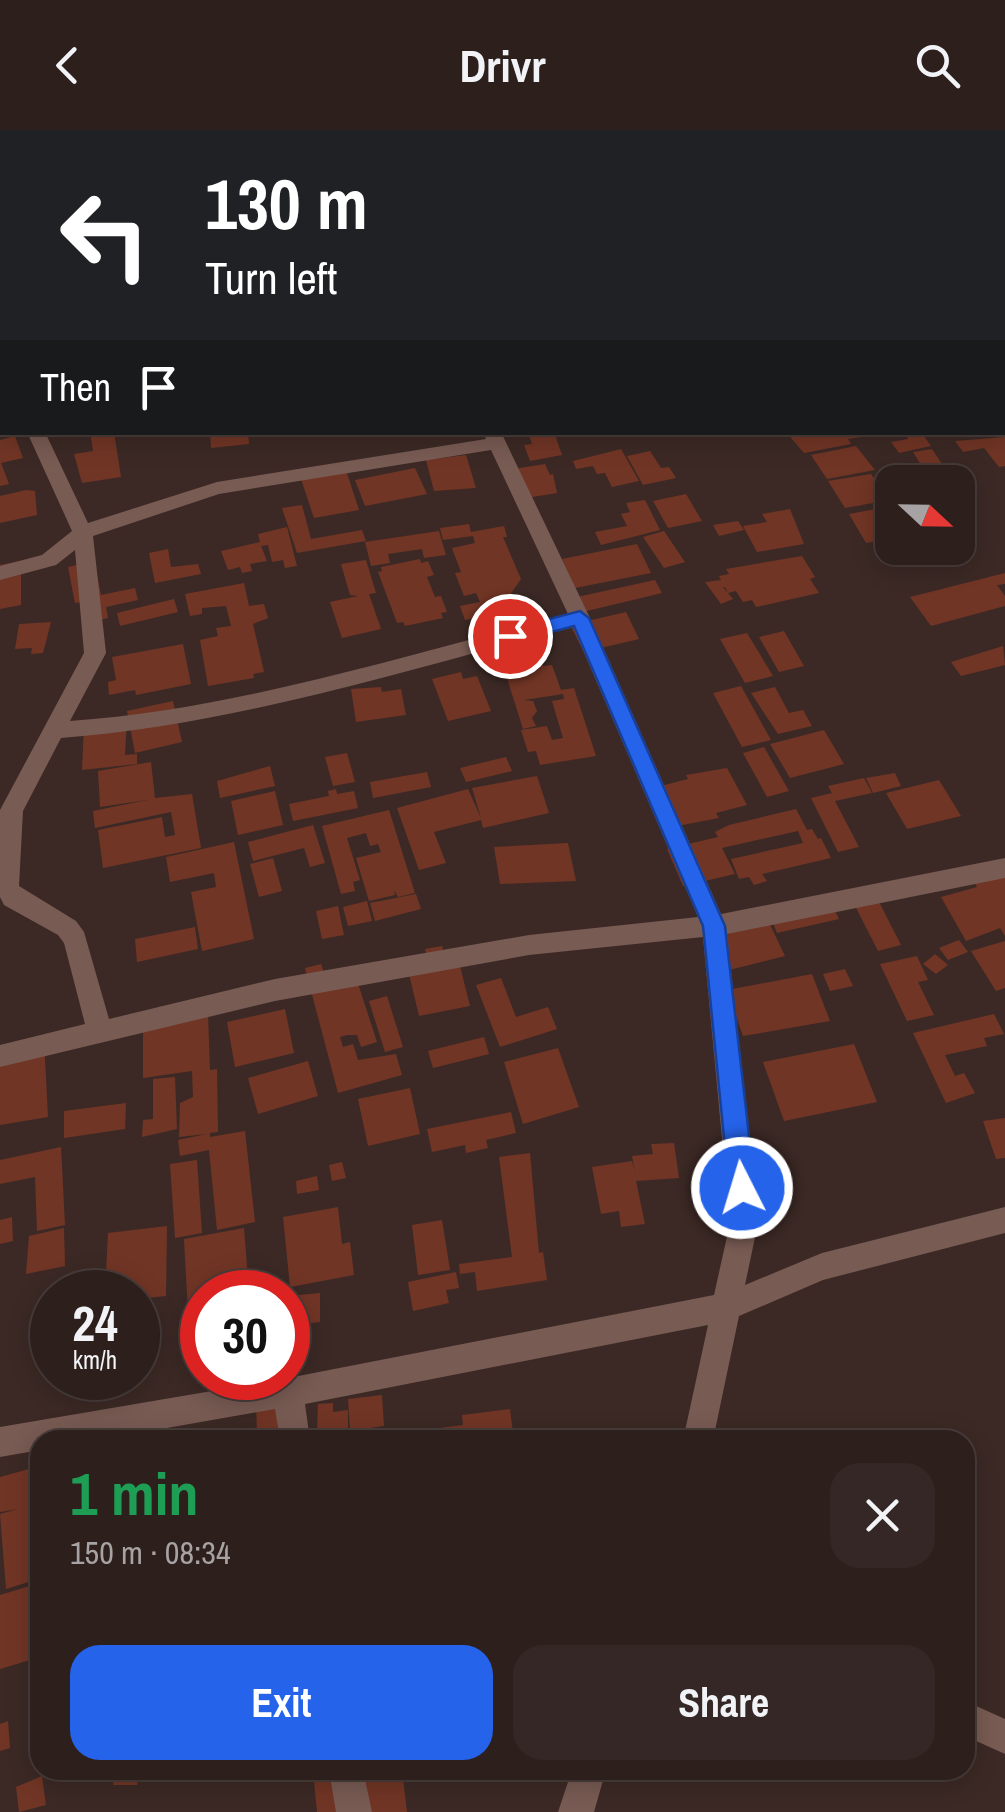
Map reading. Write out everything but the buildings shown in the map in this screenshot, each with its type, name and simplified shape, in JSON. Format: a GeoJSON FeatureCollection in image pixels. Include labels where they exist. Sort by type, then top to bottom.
{"type":"FeatureCollection","features":[{"type":"Feature","properties":{"kind":"street"},"geometry":{"type":"LineString","coordinates":[[37,435],[83,533],[95,654],[11,812],[6,896],[67,928],[75,939],[100,1029]]}},
{"type":"Feature","properties":{"kind":"street"},"geometry":{"type":"LineString","coordinates":[[0,573],[50,560],[83,533],[217,488],[494,438],[580,618],[714,926],[744,1223],[700,1430]]}},
{"type":"Feature","properties":{"kind":"street"},"geometry":{"type":"LineString","coordinates":[[54,730],[139,724],[264,698],[580,618]]}},
{"type":"Feature","properties":{"kind":"street"},"geometry":{"type":"LineString","coordinates":[[0,1056],[100,1029],[276,990],[530,945],[714,926],[1005,868]]}},
{"type":"Feature","properties":{"kind":"street"},"geometry":{"type":"LineString","coordinates":[[310,1388],[727,1307],[822,1267],[1005,1220]]}},
{"type":"Feature","properties":{"kind":"street"},"geometry":{"type":"LineString","coordinates":[[69,1430],[242,1400]]}},
{"type":"Feature","properties":{"kind":"street"},"geometry":{"type":"LineString","coordinates":[[289,1400],[294,1430]]}},
{"type":"Feature","properties":{"kind":"street"},"geometry":{"type":"LineString","coordinates":[[0,1442],[30,1437]]}},
{"type":"Feature","properties":{"kind":"street"},"geometry":{"type":"LineString","coordinates":[[975,1723],[1005,1737]]}},
{"type":"Feature","properties":{"kind":"street"},"geometry":{"type":"LineString","coordinates":[[348,1780],[354,1812]]}},
{"type":"Feature","properties":{"kind":"street"},"geometry":{"type":"LineString","coordinates":[[576,1812],[586,1780]]}},
{"type":"Feature","properties":{"kind":"route"},"geometry":{"type":"LineString","coordinates":[[510,636],[580,618],[714,926],[742,1188]]}}]}
